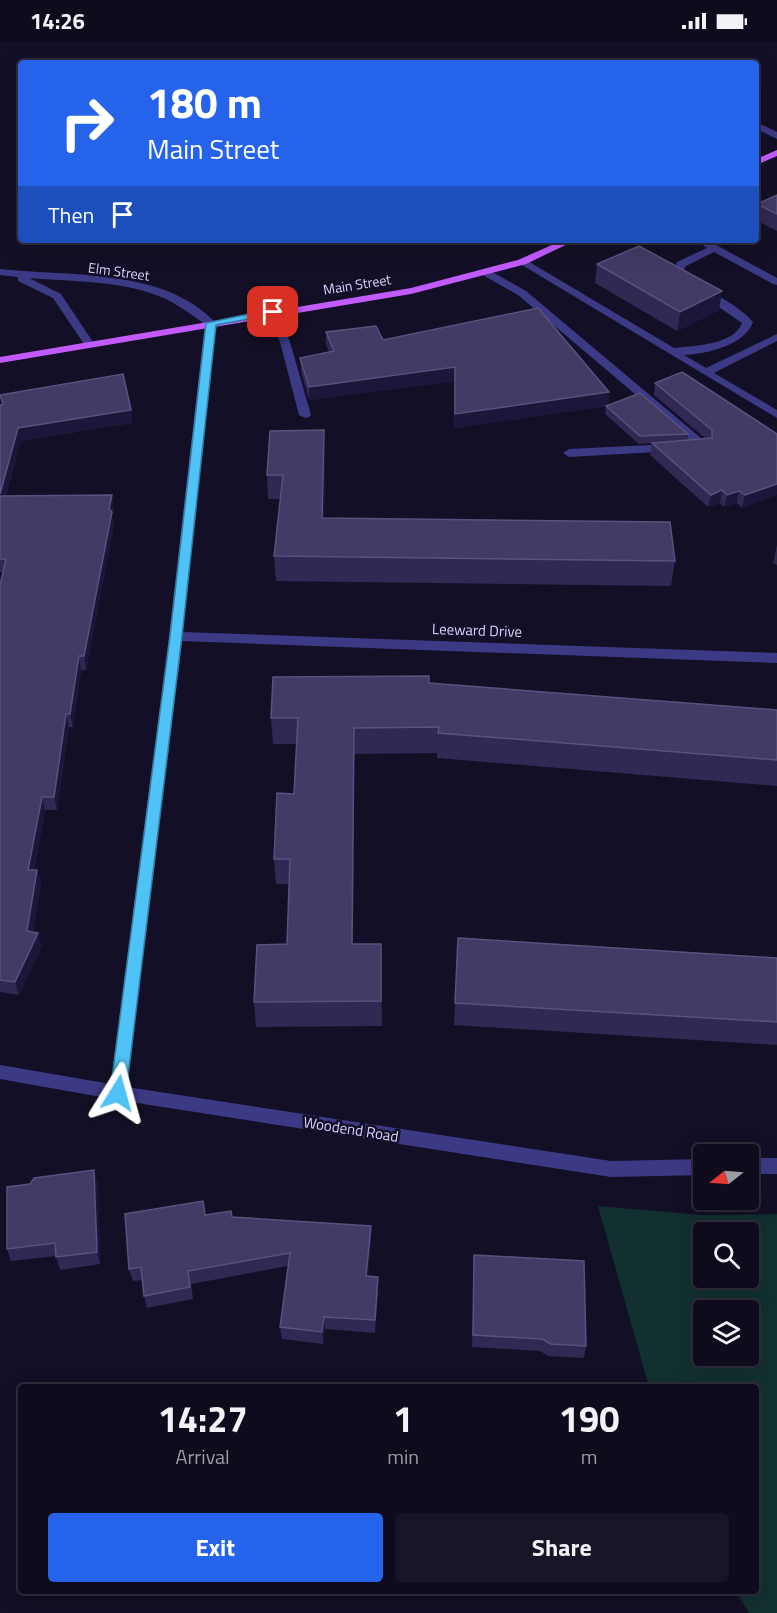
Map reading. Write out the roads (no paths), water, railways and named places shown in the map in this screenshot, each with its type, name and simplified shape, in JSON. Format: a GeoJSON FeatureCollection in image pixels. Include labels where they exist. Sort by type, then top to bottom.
{"type":"FeatureCollection","features":[{"type":"Feature","properties":{"kind":"main road"},"geometry":{"type":"LineString","coordinates":[[759,161],[777,153]]}},
{"type":"Feature","properties":{"kind":"main road","name":"Main Street"},"geometry":{"type":"LineString","coordinates":[[0,360],[273,312],[411,291],[522,261],[564,243]]}},
{"type":"Feature","properties":{"kind":"street"},"geometry":{"type":"LineString","coordinates":[[759,127],[777,136]]}},
{"type":"Feature","properties":{"kind":"street"},"geometry":{"type":"LineString","coordinates":[[705,243],[777,282]]}},
{"type":"Feature","properties":{"kind":"street"},"geometry":{"type":"LineString","coordinates":[[672,351],[694,353],[745,330],[748,322],[736,311],[686,280],[678,270],[681,264],[714,248]]}},
{"type":"Feature","properties":{"kind":"street"},"geometry":{"type":"LineString","coordinates":[[522,261],[777,415]]}},
{"type":"Feature","properties":{"kind":"street"},"geometry":{"type":"LineString","coordinates":[[485,272],[522,293],[704,447],[569,453]]}},
{"type":"Feature","properties":{"kind":"street","name":"Elm Street"},"geometry":{"type":"LineString","coordinates":[[0,273],[120,284],[151,290],[170,297],[211,323]]}},
{"type":"Feature","properties":{"kind":"street","name":"Elm Street"},"geometry":{"type":"LineString","coordinates":[[14,274],[57,296],[90,345]]}},
{"type":"Feature","properties":{"kind":"street"},"geometry":{"type":"LineString","coordinates":[[273,312],[285,342],[305,415]]}},
{"type":"Feature","properties":{"kind":"street"},"geometry":{"type":"LineString","coordinates":[[118,1093],[176,636],[211,323]]}},
{"type":"Feature","properties":{"kind":"street"},"geometry":{"type":"LineString","coordinates":[[707,372],[777,337]]}},
{"type":"Feature","properties":{"kind":"street","name":"Leeward Drive"},"geometry":{"type":"LineString","coordinates":[[176,636],[777,658]]}},
{"type":"Feature","properties":{"kind":"street","name":"Woodend Road"},"geometry":{"type":"LineString","coordinates":[[0,1072],[118,1093],[611,1169],[693,1167]]}},
{"type":"Feature","properties":{"kind":"street"},"geometry":{"type":"LineString","coordinates":[[759,1166],[777,1166]]}}]}
